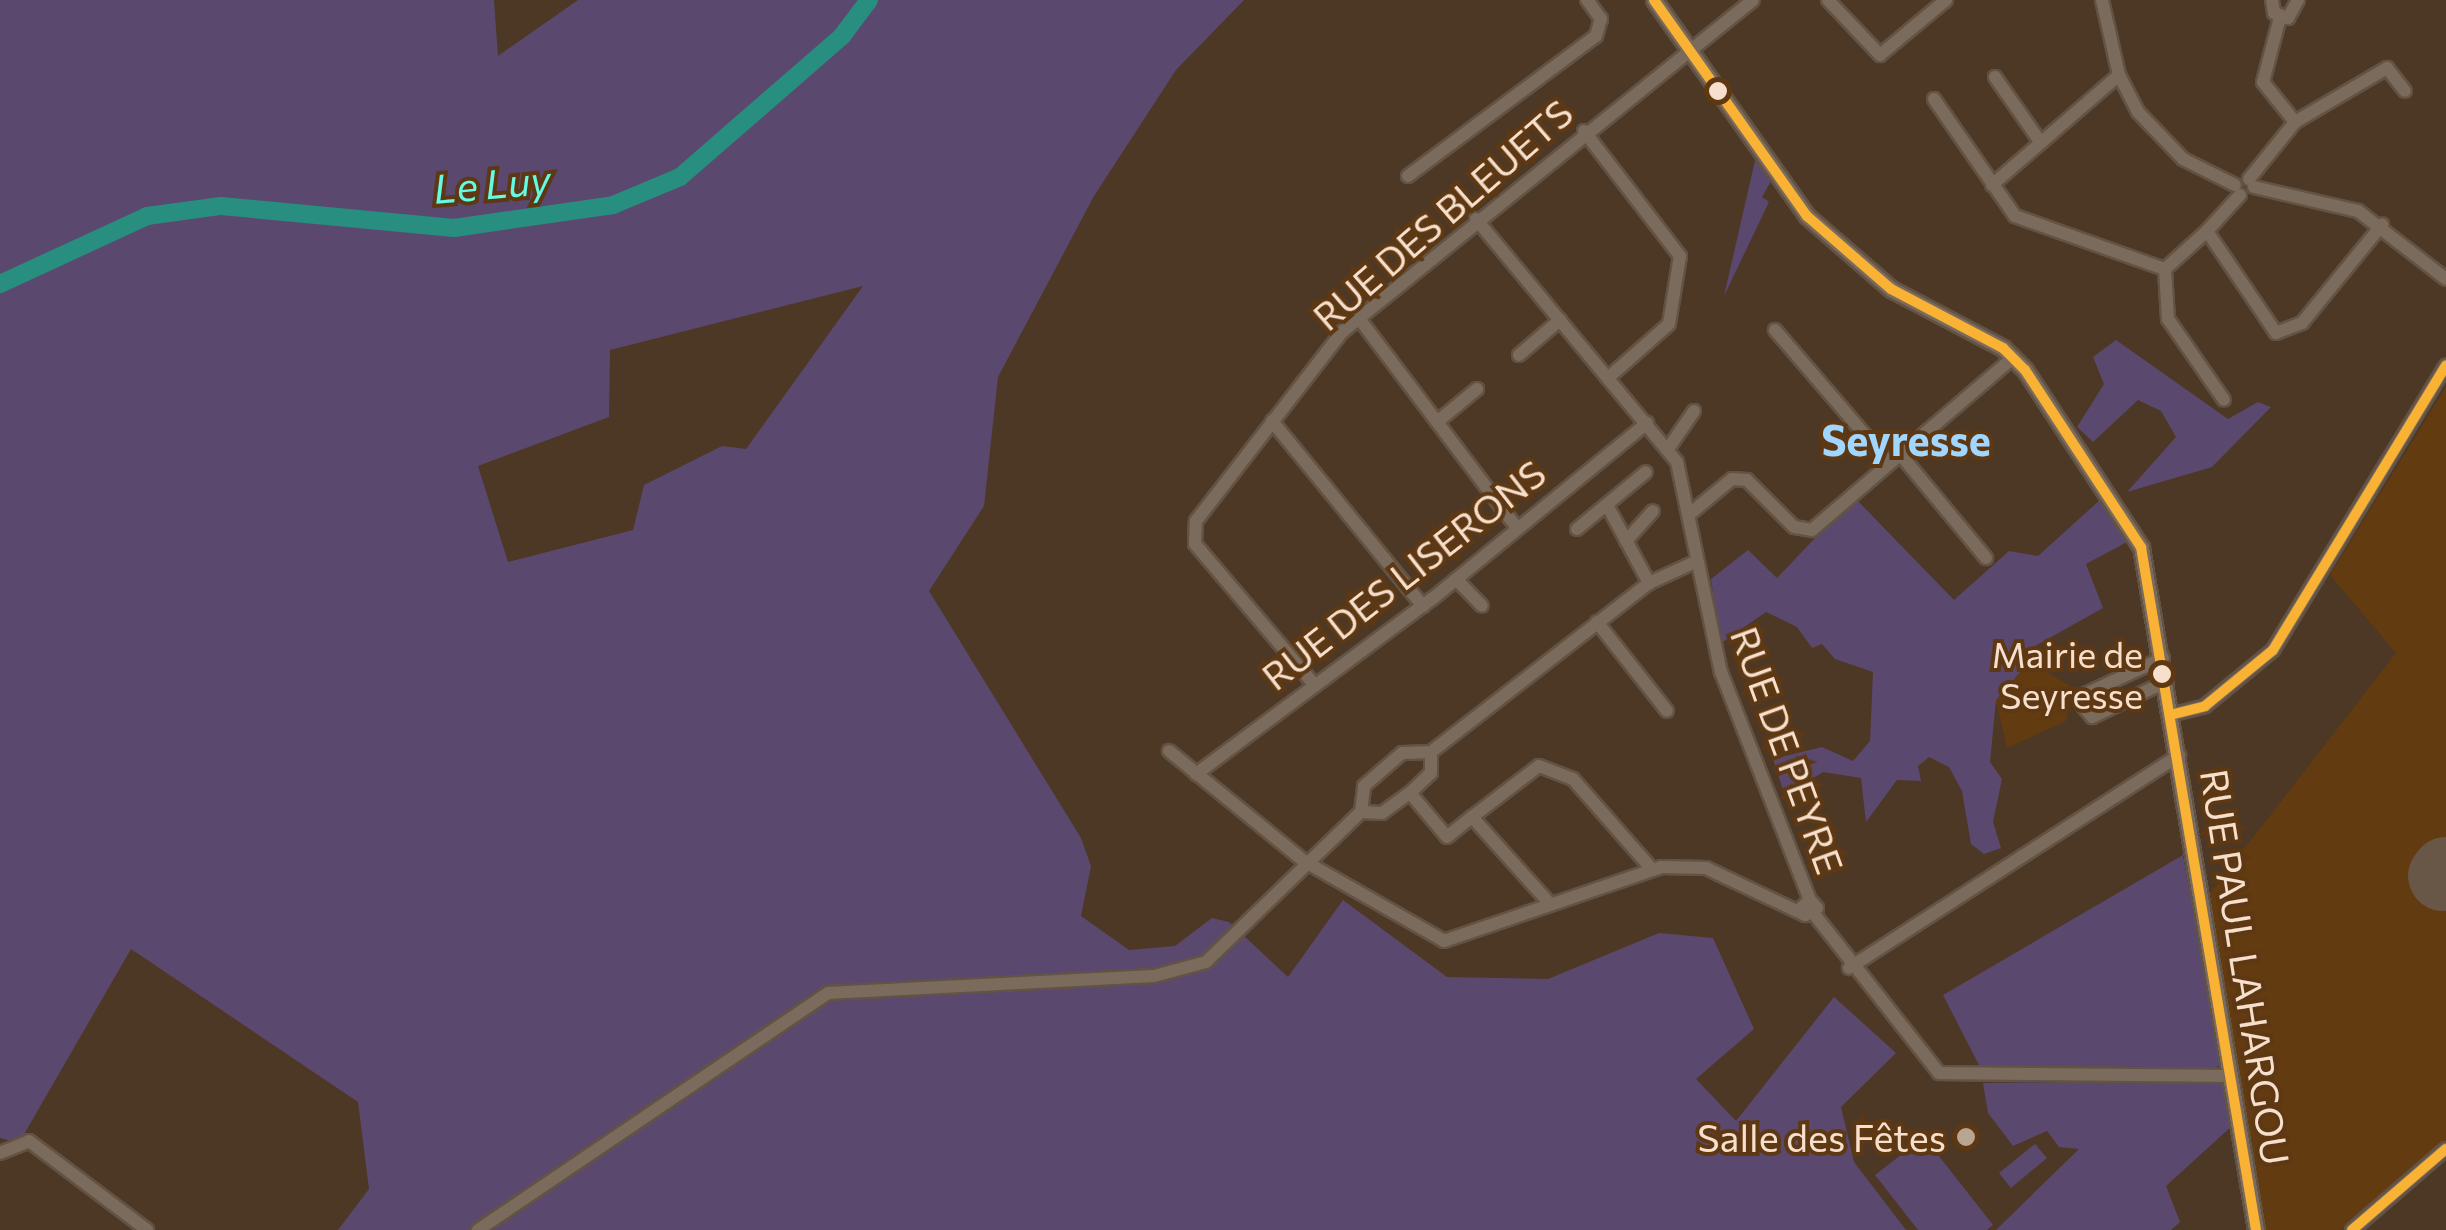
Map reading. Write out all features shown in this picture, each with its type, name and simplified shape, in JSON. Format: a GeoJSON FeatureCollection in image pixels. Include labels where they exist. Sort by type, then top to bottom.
{"type":"FeatureCollection","features":[{"type":"Feature","properties":{"kind":"street"},"geometry":{"type":"LineString","coordinates":[[1408,176],[1433,150],[1472,136],[1596,36],[1601,18],[1587,0]]}},
{"type":"Feature","properties":{"kind":"street"},"geometry":{"type":"LineString","coordinates":[[1654,0],[1822,231],[1890,289],[2014,357],[1812,530],[1794,527],[1747,480],[1732,479],[1692,512]]}},
{"type":"Feature","properties":{"kind":"street","name":"RUE DES BLEUETS"},"geometry":{"type":"LineString","coordinates":[[1312,682],[1193,538],[1196,521],[1358,317],[1737,5],[1753,0]]}},
{"type":"Feature","properties":{"kind":"street"},"geometry":{"type":"LineString","coordinates":[[1828,0],[1880,55],[1946,0]]}},
{"type":"Feature","properties":{"kind":"street"},"geometry":{"type":"LineString","coordinates":[[2102,0],[2118,75],[2169,147],[2238,190]]}},
{"type":"Feature","properties":{"kind":"street"},"geometry":{"type":"LineString","coordinates":[[2272,0],[2280,17],[2263,82],[2295,122]]}},
{"type":"Feature","properties":{"kind":"street"},"geometry":{"type":"LineString","coordinates":[[2280,17],[2295,14],[2298,0]]}},
{"type":"Feature","properties":{"kind":"street"},"geometry":{"type":"LineString","coordinates":[[2164,269],[2207,231],[2238,190],[2252,183],[2295,122],[2387,68],[2406,91]]}},
{"type":"Feature","properties":{"kind":"street"},"geometry":{"type":"LineString","coordinates":[[1992,185],[2118,75]]}},
{"type":"Feature","properties":{"kind":"street"},"geometry":{"type":"LineString","coordinates":[[1995,77],[2040,143]]}},
{"type":"Feature","properties":{"kind":"street"},"geometry":{"type":"LineString","coordinates":[[1934,99],[1992,185],[2036,228],[2164,269]]}},
{"type":"Feature","properties":{"kind":"street"},"geometry":{"type":"LineString","coordinates":[[1584,132],[1680,256],[1668,324],[1608,377]]}},
{"type":"Feature","properties":{"kind":"street"},"geometry":{"type":"LineString","coordinates":[[2252,183],[2326,200],[2382,225],[2446,279]]}},
{"type":"Feature","properties":{"kind":"street","name":"RUE DE PEYRE"},"geometry":{"type":"LineString","coordinates":[[1476,219],[1668,449],[1692,512],[1694,562],[1721,672],[1808,908],[1849,968],[1939,1073],[2230,1076]]}},
{"type":"Feature","properties":{"kind":"street"},"geometry":{"type":"LineString","coordinates":[[2207,231],[2250,302],[2284,334],[2347,275],[2382,225]]}},
{"type":"Feature","properties":{"kind":"street"},"geometry":{"type":"LineString","coordinates":[[2164,269],[2168,319],[2224,400]]}},
{"type":"Feature","properties":{"kind":"street"},"geometry":{"type":"LineString","coordinates":[[1358,317],[1515,524]]}},
{"type":"Feature","properties":{"kind":"street"},"geometry":{"type":"LineString","coordinates":[[1519,354],[1560,320]]}},
{"type":"Feature","properties":{"kind":"street"},"geometry":{"type":"LineString","coordinates":[[1775,330],[1986,558]]}},
{"type":"Feature","properties":{"kind":"street","name":"RUE PAUL LAHARGOU"},"geometry":{"type":"LineString","coordinates":[[2014,357],[2140,548],[2174,714],[2256,1230]]}},
{"type":"Feature","properties":{"kind":"street"},"geometry":{"type":"LineString","coordinates":[[2174,714],[2205,706],[2273,650],[2446,366]]}},
{"type":"Feature","properties":{"kind":"street"},"geometry":{"type":"LineString","coordinates":[[1437,422],[1476,390]]}},
{"type":"Feature","properties":{"kind":"street"},"geometry":{"type":"LineString","coordinates":[[1668,449],[1694,411]]}},
{"type":"Feature","properties":{"kind":"street"},"geometry":{"type":"LineString","coordinates":[[1272,422],[1423,606]]}},
{"type":"Feature","properties":{"kind":"street","name":"RUE DES LISERONS"},"geometry":{"type":"LineString","coordinates":[[1196,774],[1312,682],[1423,606],[1515,524],[1647,423]]}},
{"type":"Feature","properties":{"kind":"street"},"geometry":{"type":"LineString","coordinates":[[1577,529],[1646,472]]}},
{"type":"Feature","properties":{"kind":"street"},"geometry":{"type":"LineString","coordinates":[[1608,505],[1649,582]]}},
{"type":"Feature","properties":{"kind":"street"},"geometry":{"type":"LineString","coordinates":[[1626,541],[1653,511]]}},
{"type":"Feature","properties":{"kind":"street"},"geometry":{"type":"LineString","coordinates":[[478,1230],[662,1098],[828,993],[1190,970],[1220,953],[1304,861],[1361,812],[1364,786],[1394,760],[1411,748],[1430,752],[1649,582],[1694,562]]}},
{"type":"Feature","properties":{"kind":"street"},"geometry":{"type":"LineString","coordinates":[[1456,579],[1482,606]]}},
{"type":"Feature","properties":{"kind":"street"},"geometry":{"type":"LineString","coordinates":[[1597,622],[1668,712]]}},
{"type":"Feature","properties":{"kind":"street"},"geometry":{"type":"LineString","coordinates":[[2162,658],[2092,690],[2082,705],[2092,717],[2167,680]]}},
{"type":"Feature","properties":{"kind":"street"},"geometry":{"type":"LineString","coordinates":[[1169,751],[1304,861],[1444,941],[1652,868],[1706,868],[1808,908]]}},
{"type":"Feature","properties":{"kind":"street"},"geometry":{"type":"LineString","coordinates":[[1361,812],[1382,814],[1410,793],[1431,773],[1430,752]]}},
{"type":"Feature","properties":{"kind":"street"},"geometry":{"type":"LineString","coordinates":[[1849,968],[2179,755]]}},
{"type":"Feature","properties":{"kind":"street"},"geometry":{"type":"LineString","coordinates":[[1410,793],[1447,837],[1539,766],[1573,779],[1652,868]]}},
{"type":"Feature","properties":{"kind":"street"},"geometry":{"type":"LineString","coordinates":[[1472,817],[1551,905]]}},
{"type":"Feature","properties":{"kind":"street"},"geometry":{"type":"LineString","coordinates":[[0,1153],[22,1138],[147,1230]]}},
{"type":"Feature","properties":{"kind":"street"},"geometry":{"type":"LineString","coordinates":[[2352,1230],[2446,1148]]}},
{"type":"Feature","properties":{"kind":"shaded area"},"geometry":{"type":"Polygon","coordinates":[[[0,0],[494,0],[498,56],[578,0],[1244,0],[1176,70],[1094,196],[998,377],[984,506],[929,591],[1081,838],[1091,866],[1081,916],[1129,950],[1175,946],[1212,918],[1229,922],[1288,977],[1343,900],[1447,977],[1548,979],[1659,933],[1713,938],[1754,1029],[1696,1079],[1736,1121],[1834,997],[1896,1053],[1841,1107],[1854,1162],[1906,1230],[338,1230],[369,1189],[358,1102],[131,949],[19,1143],[0,1138],[0,0]],[[863,286],[610,350],[609,417],[478,466],[508,562],[633,530],[644,485],[722,446],[746,449],[863,286]]]}},
{"type":"Feature","properties":{"kind":"shaded area"},"geometry":{"type":"Polygon","coordinates":[[[1756,156],[1771,181],[1762,197],[1769,202],[1724,296],[1756,156]]]}},
{"type":"Feature","properties":{"kind":"shaded area"},"geometry":{"type":"Polygon","coordinates":[[[2116,340],[2228,419],[2258,402],[2271,407],[2212,467],[2127,492],[2176,437],[2161,411],[2138,400],[2093,442],[2077,427],[2104,384],[2093,357],[2116,340]]]}},
{"type":"Feature","properties":{"kind":"shaded area"},"geometry":{"type":"Polygon","coordinates":[[[2446,387],[2446,1139],[2341,1230],[2265,1230],[2207,897],[2396,653],[2330,575],[2446,387]]]}},
{"type":"Feature","properties":{"kind":"shaded area"},"geometry":{"type":"Polygon","coordinates":[[[1854,497],[1954,600],[2009,551],[2038,556],[2101,499],[2127,542],[2086,564],[2103,608],[2017,656],[2022,670],[1996,700],[1990,762],[2002,779],[1993,822],[2001,848],[1984,854],[1971,844],[1962,791],[1949,767],[1929,757],[1918,766],[1921,781],[1897,780],[1866,822],[1861,778],[1823,772],[1785,796],[1773,759],[1822,747],[1853,761],[1870,741],[1873,672],[1835,659],[1822,644],[1812,648],[1797,627],[1766,612],[1720,644],[1711,579],[1748,550],[1777,578],[1854,497]]]}},
{"type":"Feature","properties":{"kind":"shaded area"},"geometry":{"type":"Polygon","coordinates":[[[2022,670],[2044,670],[2073,688],[2066,721],[2007,748],[1996,700],[2022,670]]]}},
{"type":"Feature","properties":{"kind":"shaded area"},"geometry":{"type":"Polygon","coordinates":[[[2183,855],[2221,1063],[2214,1070],[1981,1069],[1943,995],[2183,855]]]}},
{"type":"Feature","properties":{"kind":"shaded area"},"geometry":{"type":"Polygon","coordinates":[[[2225,1080],[2233,1125],[2166,1186],[2180,1222],[2171,1230],[1996,1230],[2079,1149],[2059,1147],[2047,1131],[2013,1146],[1988,1113],[1983,1083],[2225,1080]]]}},
{"type":"Feature","properties":{"kind":"shaded area"},"geometry":{"type":"Polygon","coordinates":[[[1924,1137],[1993,1225],[1987,1230],[1918,1230],[1875,1175],[1924,1137]]]}},
{"type":"Feature","properties":{"kind":"shaded area"},"geometry":{"type":"Polygon","coordinates":[[[2035,1144],[2047,1158],[2011,1188],[1999,1173],[2035,1144]]]}},
{"type":"Feature","properties":{"kind":"waterway","name":"Le Luy"},"geometry":{"type":"LineString","coordinates":[[0,284],[147,216],[221,206],[454,228],[613,205],[680,177],[842,36],[869,0]]}},
{"type":"Feature","properties":{"kind":"runway"},"geometry":{"type":"LineString","coordinates":[[2443,876],[2446,872]]}},
{"type":"Feature","properties":{"kind":"transit line"},"geometry":{"type":"LineString","coordinates":[[1654,0],[1807,216],[1891,289],[2003,348],[2025,370],[2141,547],[2256,1230]]}},
{"type":"Feature","properties":{"kind":"transit line"},"geometry":{"type":"LineString","coordinates":[[2174,714],[2205,706],[2273,650],[2446,366]]}},
{"type":"Feature","properties":{"kind":"transit line"},"geometry":{"type":"LineString","coordinates":[[2352,1230],[2446,1149]]}},
{"type":"Feature","properties":{"kind":"place","name":"Mairie de Seyresse"},"geometry":{"type":"Point","coordinates":[2162,674]}},
{"type":"Feature","properties":{"kind":"place","name":"Salle des Fêtes"},"geometry":{"type":"Point","coordinates":[1966,1137]}},
{"type":"Feature","properties":{"kind":"district","name":"Seyresse"},"geometry":{"type":"Point","coordinates":[1906,439]}}]}
